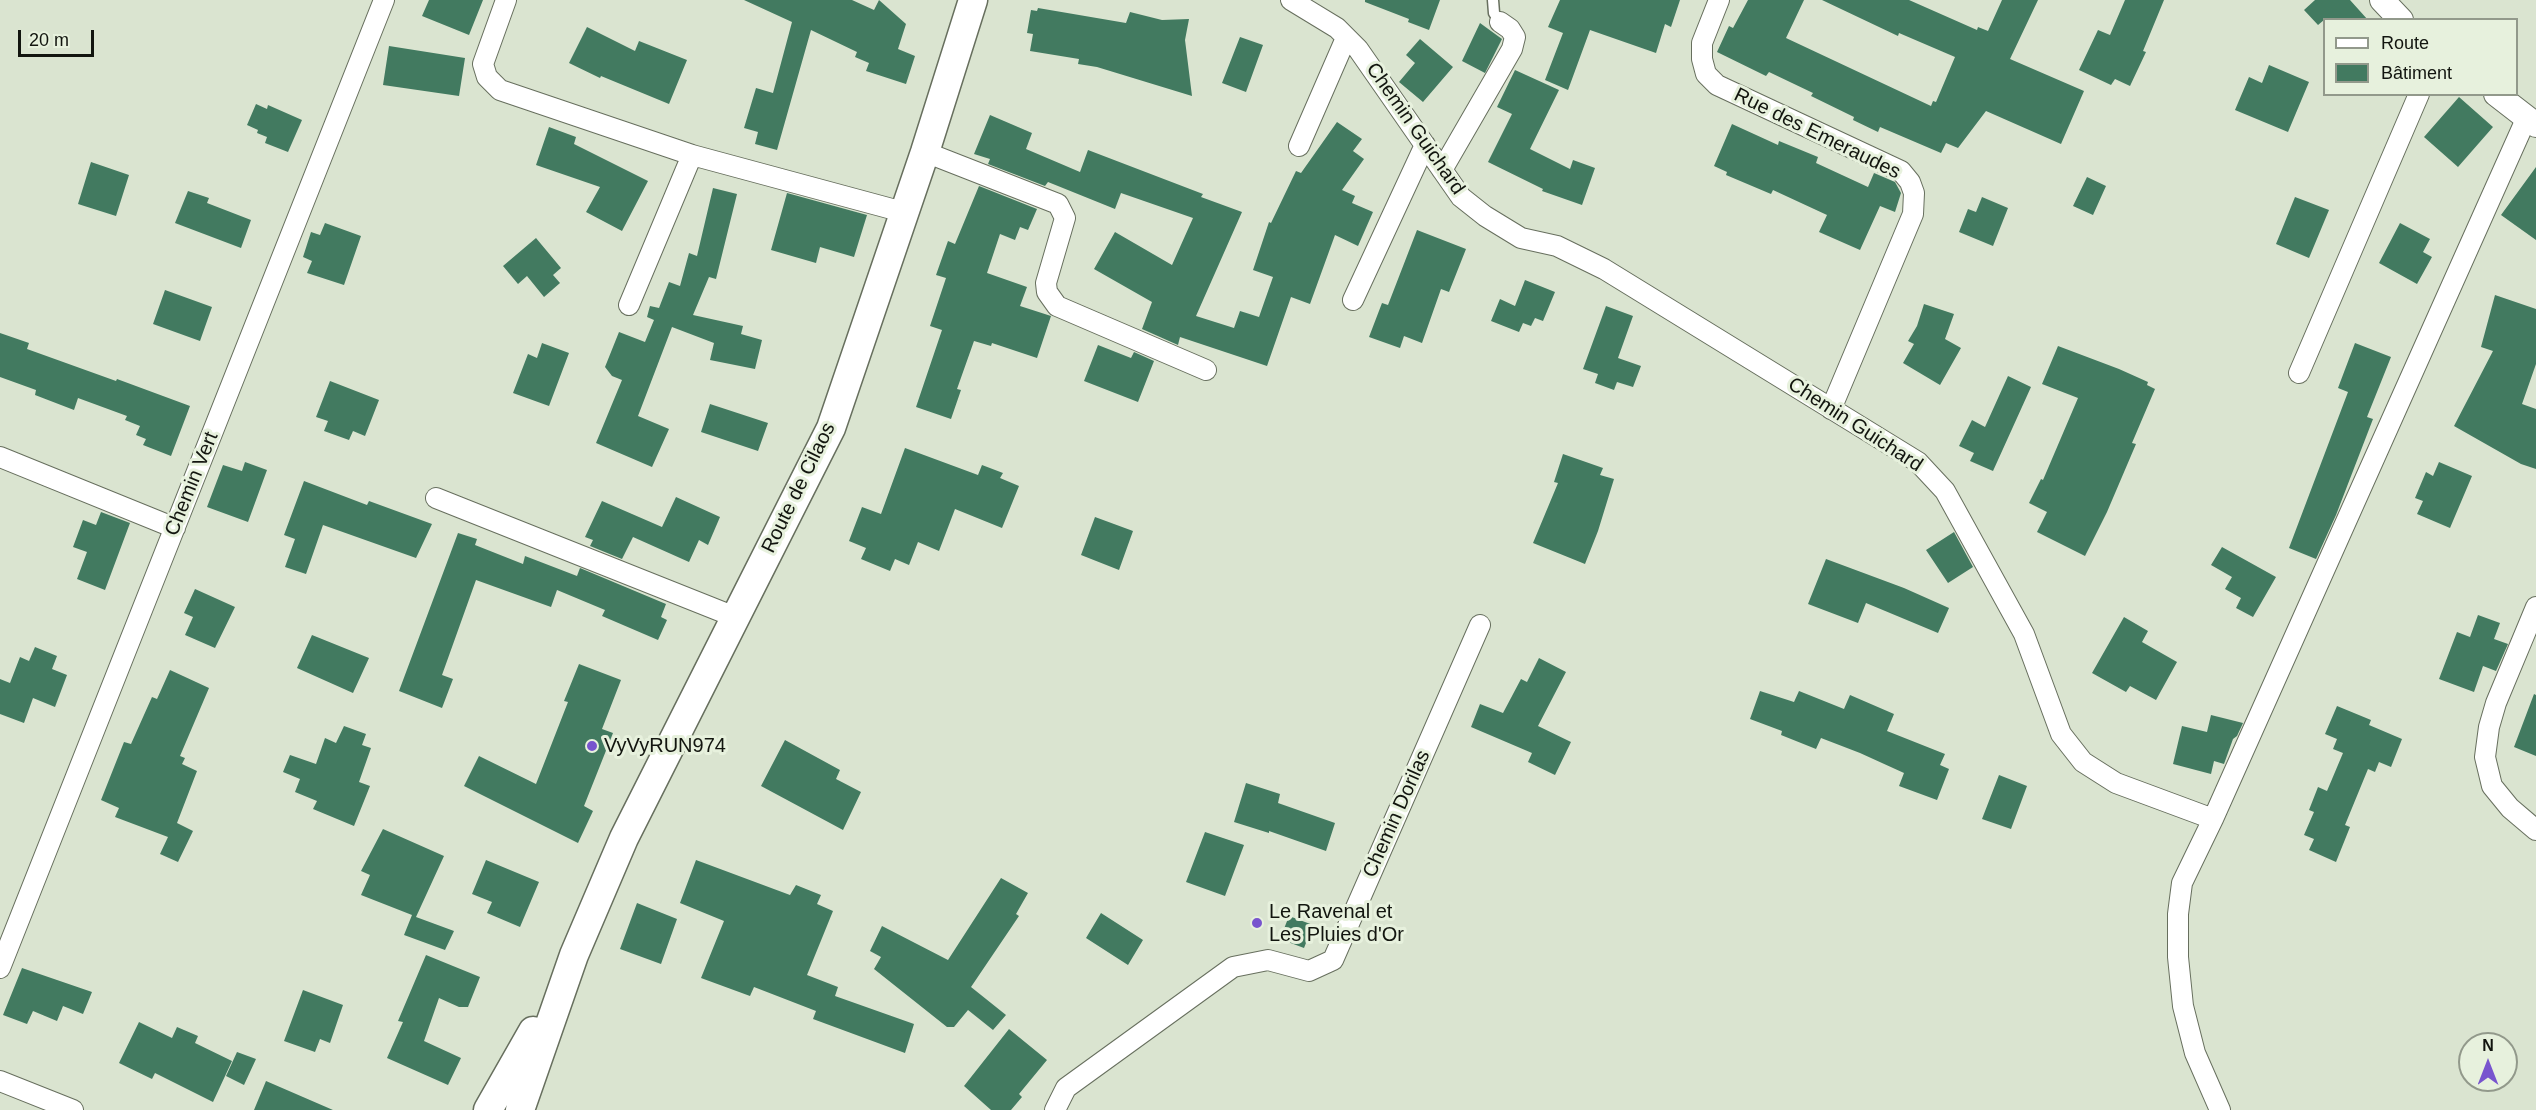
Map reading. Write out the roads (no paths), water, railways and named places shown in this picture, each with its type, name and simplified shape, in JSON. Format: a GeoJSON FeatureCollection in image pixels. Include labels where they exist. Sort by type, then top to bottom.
{"type":"FeatureCollection","features":[{"type":"Feature","properties":{"kind":"main road","name":"Route de Cilaos"},"geometry":{"type":"LineString","coordinates":[[488,1110],[519,1091],[624,838],[831,428],[925,152],[973,0]]}},
{"type":"Feature","properties":{"kind":"street","name":"Chemin Vert"},"geometry":{"type":"LineString","coordinates":[[0,968],[384,0]]}},
{"type":"Feature","properties":{"kind":"street"},"geometry":{"type":"LineString","coordinates":[[506,0],[483,64],[487,77],[500,90],[692,155],[903,212]]}},
{"type":"Feature","properties":{"kind":"street","name":"Chemin Guichard"},"geometry":{"type":"LineString","coordinates":[[1291,0],[1337,28],[1358,49],[1461,197],[1485,216],[1521,238],[1557,246],[1604,269],[1918,462],[1945,491],[2024,634],[2061,734],[2083,762],[2116,783],[2213,819]]}},
{"type":"Feature","properties":{"kind":"street","name":"Rue des Emeraudes"},"geometry":{"type":"LineString","coordinates":[[1719,0],[1702,43],[1702,59],[1706,74],[1711,80],[1717,85],[1901,171],[1910,182],[1914,193],[1913,214],[1831,409]]}},
{"type":"Feature","properties":{"kind":"street"},"geometry":{"type":"LineString","coordinates":[[2382,0],[2399,18]]}},
{"type":"Feature","properties":{"kind":"street"},"geometry":{"type":"LineString","coordinates":[[1442,170],[1512,49],[1515,37],[1510,29],[1500,22]]}},
{"type":"Feature","properties":{"kind":"street"},"geometry":{"type":"LineString","coordinates":[[1299,146],[1346,38]]}},
{"type":"Feature","properties":{"kind":"street"},"geometry":{"type":"LineString","coordinates":[[2299,373],[2419,96]]}},
{"type":"Feature","properties":{"kind":"street"},"geometry":{"type":"LineString","coordinates":[[2220,1110],[2195,1053],[2183,1006],[2178,957],[2178,914],[2182,883],[2532,121],[2499,96]]}},
{"type":"Feature","properties":{"kind":"street"},"geometry":{"type":"LineString","coordinates":[[1353,300],[1425,145]]}},
{"type":"Feature","properties":{"kind":"street"},"geometry":{"type":"LineString","coordinates":[[925,152],[1058,204],[1065,218],[1046,283],[1047,292],[1057,306],[1206,370]]}},
{"type":"Feature","properties":{"kind":"street"},"geometry":{"type":"LineString","coordinates":[[629,305],[692,155]]}},
{"type":"Feature","properties":{"kind":"street"},"geometry":{"type":"LineString","coordinates":[[0,457],[175,528]]}},
{"type":"Feature","properties":{"kind":"street"},"geometry":{"type":"LineString","coordinates":[[436,498],[735,617]]}},
{"type":"Feature","properties":{"kind":"street"},"geometry":{"type":"LineString","coordinates":[[2536,607],[2496,703],[2489,727],[2485,757],[2492,786],[2510,808],[2536,830]]}},
{"type":"Feature","properties":{"kind":"street","name":"Chemin Dorilas"},"geometry":{"type":"LineString","coordinates":[[1054,1110],[1066,1088],[1233,967],[1268,960],[1309,971],[1333,960],[1480,625]]}},
{"type":"Feature","properties":{"kind":"street"},"geometry":{"type":"LineString","coordinates":[[0,1081],[73,1110]]}},
{"type":"Feature","properties":{"kind":"lane"},"geometry":{"type":"LineString","coordinates":[[1493,0],[1494,13],[1500,22]]}},
{"type":"Feature","properties":{"kind":"place","name":"VyVyRUN974"},"geometry":{"type":"Point","coordinates":[592,746]}},
{"type":"Feature","properties":{"kind":"place","name":"Le Ravenal et Les Pluies d'Or"},"geometry":{"type":"Point","coordinates":[1257,923]}}]}
